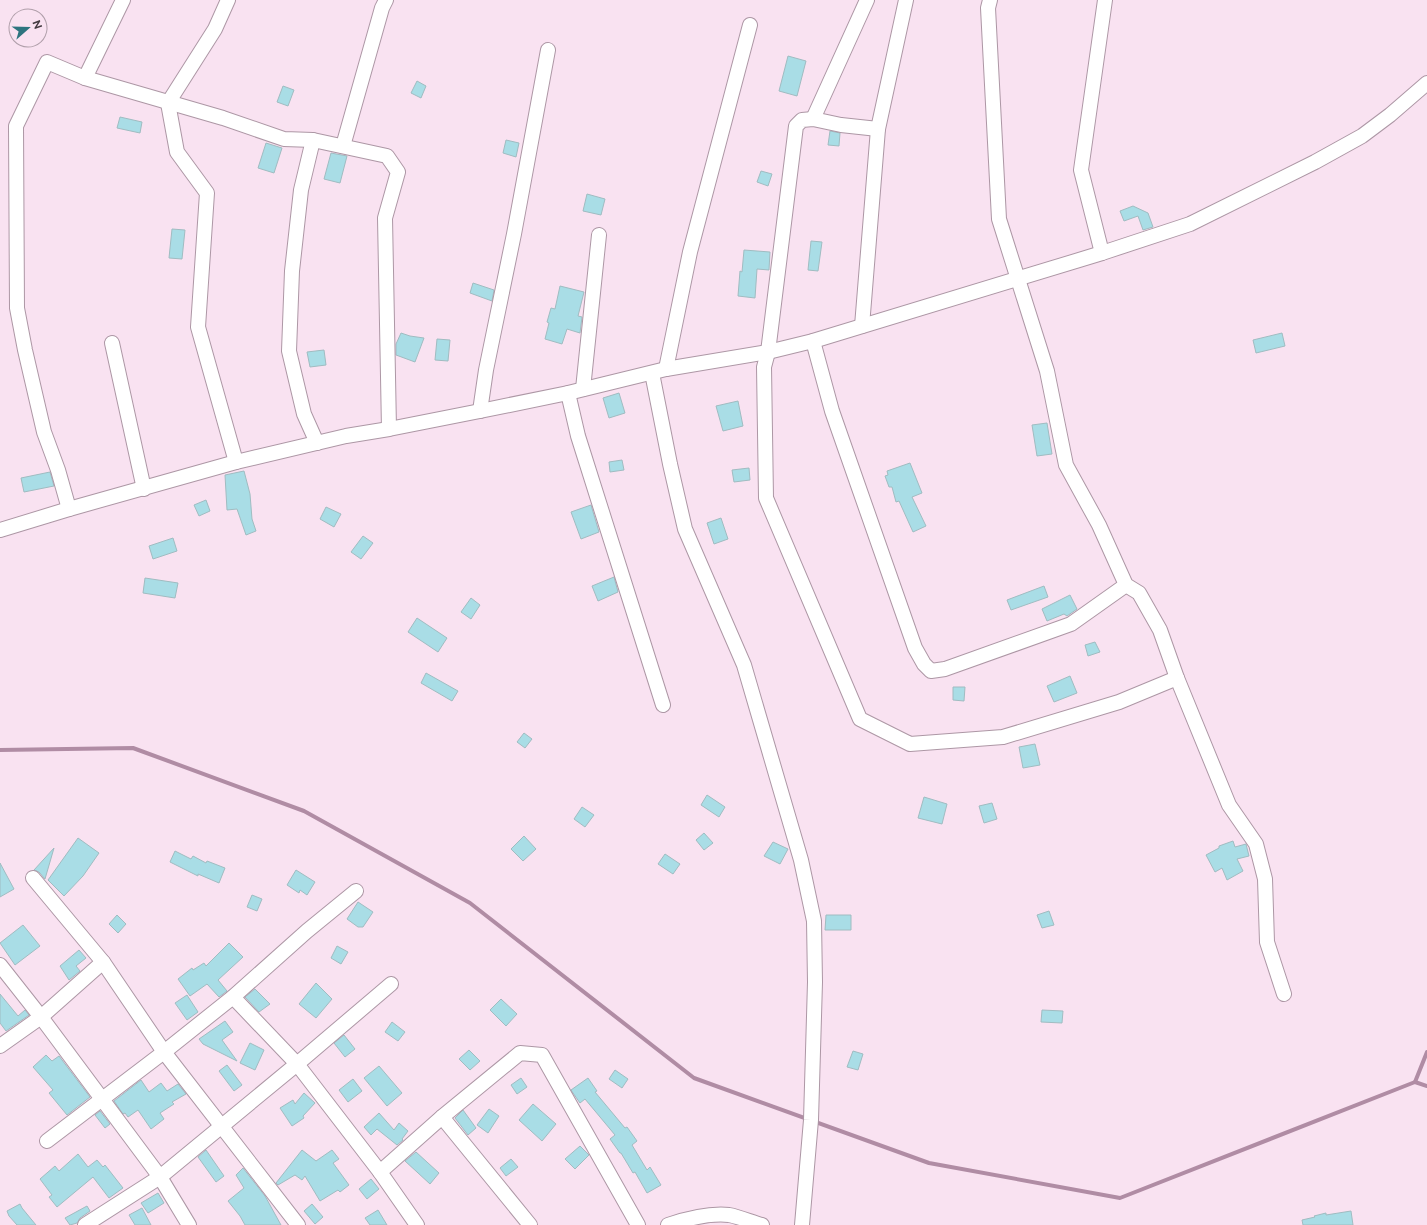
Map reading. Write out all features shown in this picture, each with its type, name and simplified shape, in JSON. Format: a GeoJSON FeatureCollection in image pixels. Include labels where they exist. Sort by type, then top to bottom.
{"type":"FeatureCollection","features":[{"type":"Feature","properties":{"kind":"street"},"geometry":{"type":"LineString","coordinates":[[84,78],[123,0]]}},
{"type":"Feature","properties":{"kind":"street"},"geometry":{"type":"LineString","coordinates":[[228,0],[215,29],[168,103],[176,152],[207,194],[198,327],[236,462]]}},
{"type":"Feature","properties":{"kind":"street"},"geometry":{"type":"LineString","coordinates":[[343,146],[382,8],[386,0]]}},
{"type":"Feature","properties":{"kind":"street"},"geometry":{"type":"LineString","coordinates":[[813,119],[867,0]]}},
{"type":"Feature","properties":{"kind":"street"},"geometry":{"type":"LineString","coordinates":[[862,326],[878,129],[906,0]]}},
{"type":"Feature","properties":{"kind":"street"},"geometry":{"type":"LineString","coordinates":[[990,0],[988,8],[998,219],[1047,371],[1066,465],[1099,525],[1126,585],[1139,593],[1160,630],[1177,678],[1229,805],[1256,844],[1265,879],[1267,942],[1284,994]]}},
{"type":"Feature","properties":{"kind":"street"},"geometry":{"type":"LineString","coordinates":[[1102,253],[1081,170],[1105,0]]}},
{"type":"Feature","properties":{"kind":"street"},"geometry":{"type":"LineString","coordinates":[[750,25],[659,371],[670,464],[685,529],[744,665],[801,860],[814,921],[815,982],[811,1112],[802,1225]]}},
{"type":"Feature","properties":{"kind":"street"},"geometry":{"type":"LineString","coordinates":[[480,411],[486,370],[514,234],[548,50]]}},
{"type":"Feature","properties":{"kind":"street"},"geometry":{"type":"LineString","coordinates":[[69,509],[58,470],[44,432],[25,350],[18,308],[16,126],[47,62],[84,78],[223,118],[284,139],[313,140],[387,156],[398,172],[384,218],[389,429]]}},
{"type":"Feature","properties":{"kind":"street"},"geometry":{"type":"LineString","coordinates":[[0,530],[236,462],[346,436],[480,411],[568,393],[659,371],[768,352],[813,341],[1102,253],[1190,224],[1315,162],[1362,136],[1390,115],[1427,83]]}},
{"type":"Feature","properties":{"kind":"street"},"geometry":{"type":"LineString","coordinates":[[878,129],[841,125],[813,119],[802,120],[796,126],[768,352],[764,367],[766,498],[860,719],[910,744],[1003,737],[1119,702],[1177,678]]}},
{"type":"Feature","properties":{"kind":"street"},"geometry":{"type":"LineString","coordinates":[[313,140],[301,190],[293,264],[289,351],[304,414],[317,444]]}},
{"type":"Feature","properties":{"kind":"street"},"geometry":{"type":"LineString","coordinates":[[583,389],[599,234]]}},
{"type":"Feature","properties":{"kind":"street"},"geometry":{"type":"LineString","coordinates":[[813,341],[832,411],[915,648],[924,664],[931,671],[945,669],[1070,624],[1126,585]]}},
{"type":"Feature","properties":{"kind":"street"},"geometry":{"type":"LineString","coordinates":[[112,343],[144,489]]}},
{"type":"Feature","properties":{"kind":"street"},"geometry":{"type":"LineString","coordinates":[[568,393],[578,436],[663,705]]}},
{"type":"Feature","properties":{"kind":"street"},"geometry":{"type":"LineString","coordinates":[[33,878],[103,962],[164,1052],[298,1225]]}},
{"type":"Feature","properties":{"kind":"street"},"geometry":{"type":"LineString","coordinates":[[47,1141],[164,1052],[233,997],[306,931],[356,891]]}},
{"type":"Feature","properties":{"kind":"street"},"geometry":{"type":"LineString","coordinates":[[0,1046],[41,1017],[103,962]]}},
{"type":"Feature","properties":{"kind":"street"},"geometry":{"type":"LineString","coordinates":[[0,965],[41,1017],[160,1177],[189,1225]]}},
{"type":"Feature","properties":{"kind":"street"},"geometry":{"type":"LineString","coordinates":[[85,1225],[160,1177],[391,984]]}},
{"type":"Feature","properties":{"kind":"street"},"geometry":{"type":"LineString","coordinates":[[233,997],[297,1064],[380,1172],[417,1225]]}},
{"type":"Feature","properties":{"kind":"street"},"geometry":{"type":"LineString","coordinates":[[380,1172],[442,1117],[520,1052],[542,1055],[638,1225]]}},
{"type":"Feature","properties":{"kind":"street"},"geometry":{"type":"LineString","coordinates":[[442,1117],[530,1225]]}},
{"type":"Feature","properties":{"kind":"street"},"geometry":{"type":"LineString","coordinates":[[668,1225],[680,1221],[715,1215],[730,1216],[762,1225]]}},
{"type":"Feature","properties":{"kind":"building"},"geometry":{"type":"Polygon","coordinates":[[[788,56],[806,61],[797,96],[779,91],[788,56]]]}},
{"type":"Feature","properties":{"kind":"building"},"geometry":{"type":"Polygon","coordinates":[[[417,81],[426,86],[421,98],[411,93],[417,81]]]}},
{"type":"Feature","properties":{"kind":"building"},"geometry":{"type":"Polygon","coordinates":[[[283,86],[294,90],[288,106],[277,102],[283,86]]]}},
{"type":"Feature","properties":{"kind":"building"},"geometry":{"type":"Polygon","coordinates":[[[120,117],[142,122],[140,133],[117,128],[120,117]]]}},
{"type":"Feature","properties":{"kind":"building"},"geometry":{"type":"Polygon","coordinates":[[[830,131],[840,133],[839,146],[828,145],[830,131]]]}},
{"type":"Feature","properties":{"kind":"building"},"geometry":{"type":"Polygon","coordinates":[[[506,140],[519,143],[516,157],[503,153],[506,140]]]}},
{"type":"Feature","properties":{"kind":"building"},"geometry":{"type":"Polygon","coordinates":[[[266,143],[282,148],[274,173],[258,168],[266,143]]]}},
{"type":"Feature","properties":{"kind":"building"},"geometry":{"type":"Polygon","coordinates":[[[331,153],[347,156],[340,183],[324,179],[331,153]]]}},
{"type":"Feature","properties":{"kind":"building"},"geometry":{"type":"Polygon","coordinates":[[[761,171],[772,174],[768,186],[757,182],[761,171]]]}},
{"type":"Feature","properties":{"kind":"building"},"geometry":{"type":"Polygon","coordinates":[[[587,194],[605,199],[601,215],[583,211],[587,194]]]}},
{"type":"Feature","properties":{"kind":"building"},"geometry":{"type":"Polygon","coordinates":[[[1133,206],[1148,213],[1153,227],[1143,230],[1138,216],[1124,221],[1120,211],[1133,206]]]}},
{"type":"Feature","properties":{"kind":"building"},"geometry":{"type":"Polygon","coordinates":[[[172,229],[185,230],[182,259],[169,258],[172,229]]]}},
{"type":"Feature","properties":{"kind":"building"},"geometry":{"type":"Polygon","coordinates":[[[811,241],[822,242],[818,271],[808,270],[811,241]]]}},
{"type":"Feature","properties":{"kind":"building"},"geometry":{"type":"Polygon","coordinates":[[[744,250],[770,252],[769,270],[757,269],[755,298],[738,296],[740,271],[742,272],[744,250]]]}},
{"type":"Feature","properties":{"kind":"building"},"geometry":{"type":"Polygon","coordinates":[[[473,283],[494,290],[492,301],[470,293],[473,283]]]}},
{"type":"Feature","properties":{"kind":"building"},"geometry":{"type":"Polygon","coordinates":[[[560,286],[584,292],[578,316],[582,317],[580,333],[567,329],[562,344],[545,339],[549,323],[547,322],[551,308],[555,309],[560,286]]]}},
{"type":"Feature","properties":{"kind":"building"},"geometry":{"type":"Polygon","coordinates":[[[401,333],[424,338],[415,362],[396,355],[396,344],[401,333]]]}},
{"type":"Feature","properties":{"kind":"building"},"geometry":{"type":"Polygon","coordinates":[[[1282,333],[1285,346],[1256,353],[1253,340],[1282,333]]]}},
{"type":"Feature","properties":{"kind":"building"},"geometry":{"type":"Polygon","coordinates":[[[437,339],[450,340],[448,361],[435,360],[437,339]]]}},
{"type":"Feature","properties":{"kind":"building"},"geometry":{"type":"Polygon","coordinates":[[[324,350],[326,365],[310,367],[307,352],[324,350]]]}},
{"type":"Feature","properties":{"kind":"building"},"geometry":{"type":"Polygon","coordinates":[[[619,393],[625,413],[609,418],[603,398],[619,393]]]}},
{"type":"Feature","properties":{"kind":"building"},"geometry":{"type":"Polygon","coordinates":[[[738,401],[743,426],[723,431],[716,406],[738,401]]]}},
{"type":"Feature","properties":{"kind":"building"},"geometry":{"type":"Polygon","coordinates":[[[1047,423],[1052,454],[1037,456],[1032,425],[1047,423]]]}},
{"type":"Feature","properties":{"kind":"building"},"geometry":{"type":"Polygon","coordinates":[[[622,460],[624,470],[610,472],[609,462],[622,460]]]}},
{"type":"Feature","properties":{"kind":"building"},"geometry":{"type":"Polygon","coordinates":[[[910,463],[922,493],[912,497],[926,526],[913,532],[899,501],[896,502],[892,487],[889,487],[885,476],[888,475],[887,471],[910,463]]]}},
{"type":"Feature","properties":{"kind":"building"},"geometry":{"type":"Polygon","coordinates":[[[749,468],[750,480],[734,482],[732,470],[749,468]]]}},
{"type":"Feature","properties":{"kind":"building"},"geometry":{"type":"Polygon","coordinates":[[[244,471],[250,494],[252,519],[256,531],[246,535],[237,509],[227,510],[225,475],[244,471]]]}},
{"type":"Feature","properties":{"kind":"building"},"geometry":{"type":"Polygon","coordinates":[[[50,472],[54,486],[24,492],[21,478],[50,472]]]}},
{"type":"Feature","properties":{"kind":"building"},"geometry":{"type":"Polygon","coordinates":[[[206,500],[210,511],[199,516],[194,505],[206,500]]]}},
{"type":"Feature","properties":{"kind":"building"},"geometry":{"type":"Polygon","coordinates":[[[591,505],[599,532],[581,539],[571,512],[591,505]]]}},
{"type":"Feature","properties":{"kind":"building"},"geometry":{"type":"Polygon","coordinates":[[[326,507],[341,514],[334,527],[320,519],[326,507]]]}},
{"type":"Feature","properties":{"kind":"building"},"geometry":{"type":"Polygon","coordinates":[[[721,518],[728,539],[714,544],[707,523],[721,518]]]}},
{"type":"Feature","properties":{"kind":"building"},"geometry":{"type":"Polygon","coordinates":[[[363,536],[373,543],[361,559],[351,552],[363,536]]]}},
{"type":"Feature","properties":{"kind":"building"},"geometry":{"type":"Polygon","coordinates":[[[173,538],[177,551],[153,559],[149,546],[173,538]]]}},
{"type":"Feature","properties":{"kind":"building"},"geometry":{"type":"Polygon","coordinates":[[[614,577],[618,592],[598,601],[592,586],[614,577]]]}},
{"type":"Feature","properties":{"kind":"building"},"geometry":{"type":"Polygon","coordinates":[[[145,578],[178,583],[175,598],[143,593],[145,578]]]}},
{"type":"Feature","properties":{"kind":"building"},"geometry":{"type":"Polygon","coordinates":[[[1044,586],[1048,597],[1011,610],[1007,600],[1044,586]]]}},
{"type":"Feature","properties":{"kind":"building"},"geometry":{"type":"Polygon","coordinates":[[[1070,595],[1077,609],[1067,616],[1064,614],[1047,621],[1042,609],[1070,595]]]}},
{"type":"Feature","properties":{"kind":"building"},"geometry":{"type":"Polygon","coordinates":[[[471,598],[480,605],[471,619],[461,612],[471,598]]]}},
{"type":"Feature","properties":{"kind":"building"},"geometry":{"type":"Polygon","coordinates":[[[417,618],[447,638],[438,652],[408,632],[417,618]]]}},
{"type":"Feature","properties":{"kind":"building"},"geometry":{"type":"Polygon","coordinates":[[[1095,642],[1100,652],[1088,656],[1085,645],[1095,642]]]}},
{"type":"Feature","properties":{"kind":"building"},"geometry":{"type":"Polygon","coordinates":[[[426,673],[458,691],[452,701],[421,683],[426,673]]]}},
{"type":"Feature","properties":{"kind":"building"},"geometry":{"type":"Polygon","coordinates":[[[1070,676],[1077,693],[1054,702],[1047,686],[1070,676]]]}},
{"type":"Feature","properties":{"kind":"building"},"geometry":{"type":"Polygon","coordinates":[[[953,687],[965,687],[964,701],[953,700],[953,687]]]}},
{"type":"Feature","properties":{"kind":"building"},"geometry":{"type":"Polygon","coordinates":[[[524,733],[532,739],[525,748],[517,742],[524,733]]]}},
{"type":"Feature","properties":{"kind":"building"},"geometry":{"type":"Polygon","coordinates":[[[1035,744],[1040,765],[1023,768],[1019,747],[1035,744]]]}},
{"type":"Feature","properties":{"kind":"building"},"geometry":{"type":"Polygon","coordinates":[[[707,795],[725,807],[719,817],[701,805],[707,795]]]}},
{"type":"Feature","properties":{"kind":"building"},"geometry":{"type":"Polygon","coordinates":[[[924,797],[947,804],[942,824],[918,818],[924,797]]]}},
{"type":"Feature","properties":{"kind":"building"},"geometry":{"type":"Polygon","coordinates":[[[992,803],[997,819],[984,823],[979,806],[992,803]]]}},
{"type":"Feature","properties":{"kind":"building"},"geometry":{"type":"Polygon","coordinates":[[[582,807],[594,815],[585,827],[574,819],[582,807]]]}},
{"type":"Feature","properties":{"kind":"building"},"geometry":{"type":"Polygon","coordinates":[[[704,833],[713,843],[704,850],[696,840],[704,833]]]}},
{"type":"Feature","properties":{"kind":"building"},"geometry":{"type":"Polygon","coordinates":[[[524,836],[536,849],[523,861],[511,849],[524,836]]]}},
{"type":"Feature","properties":{"kind":"building"},"geometry":{"type":"Polygon","coordinates":[[[78,838],[99,853],[83,876],[64,896],[48,880],[78,838]]]}},
{"type":"Feature","properties":{"kind":"building"},"geometry":{"type":"Polygon","coordinates":[[[1233,841],[1235,847],[1246,844],[1249,856],[1237,859],[1243,871],[1227,880],[1222,868],[1215,872],[1206,855],[1219,848],[1219,846],[1233,841]]]}},
{"type":"Feature","properties":{"kind":"building"},"geometry":{"type":"Polygon","coordinates":[[[773,842],[788,849],[780,864],[764,856],[773,842]]]}},
{"type":"Feature","properties":{"kind":"building"},"geometry":{"type":"Polygon","coordinates":[[[54,848],[45,879],[39,872],[34,870],[54,848]]]}},
{"type":"Feature","properties":{"kind":"building"},"geometry":{"type":"Polygon","coordinates":[[[175,851],[191,859],[193,856],[206,863],[207,861],[225,868],[219,883],[198,874],[198,876],[170,862],[175,851]]]}},
{"type":"Feature","properties":{"kind":"building"},"geometry":{"type":"Polygon","coordinates":[[[665,854],[680,864],[673,874],[658,864],[665,854]]]}},
{"type":"Feature","properties":{"kind":"building"},"geometry":{"type":"Polygon","coordinates":[[[0,863],[14,889],[0,897],[0,863]]]}},
{"type":"Feature","properties":{"kind":"building"},"geometry":{"type":"Polygon","coordinates":[[[296,870],[315,882],[307,895],[300,890],[299,893],[287,885],[296,870]]]}},
{"type":"Feature","properties":{"kind":"building"},"geometry":{"type":"Polygon","coordinates":[[[252,895],[262,899],[257,911],[247,907],[252,895]]]}},
{"type":"Feature","properties":{"kind":"building"},"geometry":{"type":"Polygon","coordinates":[[[358,902],[373,912],[363,927],[358,927],[347,919],[358,902]]]}},
{"type":"Feature","properties":{"kind":"building"},"geometry":{"type":"Polygon","coordinates":[[[1049,911],[1054,925],[1042,928],[1037,915],[1049,911]]]}},
{"type":"Feature","properties":{"kind":"building"},"geometry":{"type":"Polygon","coordinates":[[[117,915],[126,924],[118,933],[109,924],[117,915]]]}},
{"type":"Feature","properties":{"kind":"building"},"geometry":{"type":"Polygon","coordinates":[[[826,915],[851,915],[851,930],[825,930],[826,915]]]}},
{"type":"Feature","properties":{"kind":"building"},"geometry":{"type":"Polygon","coordinates":[[[23,925],[40,946],[15,965],[0,943],[23,925]]]}},
{"type":"Feature","properties":{"kind":"building"},"geometry":{"type":"Polygon","coordinates":[[[229,943],[243,957],[218,980],[227,991],[219,997],[207,984],[190,996],[178,979],[192,968],[193,970],[204,963],[206,966],[229,943]]]}},
{"type":"Feature","properties":{"kind":"building"},"geometry":{"type":"Polygon","coordinates":[[[337,946],[348,952],[341,964],[331,958],[337,946]]]}},
{"type":"Feature","properties":{"kind":"building"},"geometry":{"type":"Polygon","coordinates":[[[79,950],[86,958],[76,966],[80,971],[69,980],[60,966],[79,950]]]}},
{"type":"Feature","properties":{"kind":"building"},"geometry":{"type":"Polygon","coordinates":[[[316,983],[332,999],[316,1018],[299,1004],[316,983]]]}},
{"type":"Feature","properties":{"kind":"building"},"geometry":{"type":"Polygon","coordinates":[[[255,989],[270,1004],[259,1012],[245,997],[255,989]]]}},
{"type":"Feature","properties":{"kind":"building"},"geometry":{"type":"Polygon","coordinates":[[[0,994],[18,1016],[25,1010],[29,1015],[6,1031],[0,1023],[0,994]]]}},
{"type":"Feature","properties":{"kind":"building"},"geometry":{"type":"Polygon","coordinates":[[[187,995],[198,1012],[187,1020],[175,1003],[187,995]]]}},
{"type":"Feature","properties":{"kind":"building"},"geometry":{"type":"Polygon","coordinates":[[[501,999],[517,1014],[506,1026],[490,1010],[501,999]]]}},
{"type":"Feature","properties":{"kind":"building"},"geometry":{"type":"Polygon","coordinates":[[[1042,1010],[1063,1011],[1062,1023],[1041,1022],[1042,1010]]]}},
{"type":"Feature","properties":{"kind":"building"},"geometry":{"type":"Polygon","coordinates":[[[225,1021],[233,1032],[222,1040],[237,1061],[203,1044],[199,1039],[225,1021]]]}},
{"type":"Feature","properties":{"kind":"building"},"geometry":{"type":"Polygon","coordinates":[[[392,1022],[405,1032],[398,1041],[385,1032],[392,1022]]]}},
{"type":"Feature","properties":{"kind":"building"},"geometry":{"type":"Polygon","coordinates":[[[344,1035],[355,1049],[345,1057],[334,1043],[344,1035]]]}},
{"type":"Feature","properties":{"kind":"building"},"geometry":{"type":"Polygon","coordinates":[[[250,1043],[264,1050],[255,1070],[240,1063],[250,1043]]]}},
{"type":"Feature","properties":{"kind":"building"},"geometry":{"type":"Polygon","coordinates":[[[469,1050],[480,1061],[470,1070],[459,1059],[469,1050]]]}},
{"type":"Feature","properties":{"kind":"building"},"geometry":{"type":"Polygon","coordinates":[[[853,1051],[863,1054],[858,1070],[847,1067],[853,1051]]]}},
{"type":"Feature","properties":{"kind":"building"},"geometry":{"type":"Polygon","coordinates":[[[46,1055],[52,1061],[59,1056],[90,1097],[67,1115],[49,1093],[53,1090],[33,1067],[46,1055]]]}},
{"type":"Feature","properties":{"kind":"building"},"geometry":{"type":"Polygon","coordinates":[[[227,1065],[242,1085],[234,1091],[219,1071],[227,1065]]]}},
{"type":"Feature","properties":{"kind":"building"},"geometry":{"type":"Polygon","coordinates":[[[379,1066],[402,1093],[387,1106],[364,1078],[379,1066]]]}},
{"type":"Feature","properties":{"kind":"building"},"geometry":{"type":"Polygon","coordinates":[[[615,1070],[628,1079],[622,1088],[609,1079],[615,1070]]]}},
{"type":"Feature","properties":{"kind":"building"},"geometry":{"type":"Polygon","coordinates":[[[521,1078],[527,1087],[517,1094],[511,1085],[521,1078]]]}},
{"type":"Feature","properties":{"kind":"building"},"geometry":{"type":"Polygon","coordinates":[[[588,1078],[597,1091],[595,1092],[625,1128],[627,1127],[637,1141],[632,1145],[647,1170],[650,1167],[661,1185],[647,1193],[635,1172],[633,1173],[621,1153],[610,1139],[615,1135],[585,1099],[580,1103],[573,1093],[571,1090],[588,1078]]]}},
{"type":"Feature","properties":{"kind":"building"},"geometry":{"type":"Polygon","coordinates":[[[353,1079],[362,1091],[348,1102],[339,1090],[353,1079]]]}},
{"type":"Feature","properties":{"kind":"building"},"geometry":{"type":"Polygon","coordinates":[[[141,1080],[149,1092],[161,1083],[167,1091],[178,1084],[186,1094],[172,1102],[174,1104],[160,1113],[164,1119],[151,1129],[138,1110],[128,1117],[125,1113],[123,1114],[114,1101],[141,1080]]]}},
{"type":"Feature","properties":{"kind":"building"},"geometry":{"type":"Polygon","coordinates":[[[304,1093],[315,1103],[303,1116],[304,1118],[292,1126],[280,1108],[293,1100],[295,1104],[304,1093]]]}},
{"type":"Feature","properties":{"kind":"building"},"geometry":{"type":"Polygon","coordinates":[[[533,1104],[556,1124],[542,1141],[519,1120],[533,1104]]]}},
{"type":"Feature","properties":{"kind":"building"},"geometry":{"type":"Polygon","coordinates":[[[489,1109],[499,1116],[488,1133],[477,1125],[489,1109]]]}},
{"type":"Feature","properties":{"kind":"building"},"geometry":{"type":"Polygon","coordinates":[[[463,1110],[476,1128],[468,1135],[455,1118],[463,1110]]]}},
{"type":"Feature","properties":{"kind":"building"},"geometry":{"type":"Polygon","coordinates":[[[100,1111],[110,1124],[105,1128],[95,1115],[100,1111]]]}},
{"type":"Feature","properties":{"kind":"building"},"geometry":{"type":"Polygon","coordinates":[[[379,1113],[394,1130],[399,1123],[408,1131],[402,1139],[403,1140],[397,1145],[377,1129],[371,1135],[364,1127],[379,1113]]]}},
{"type":"Feature","properties":{"kind":"building"},"geometry":{"type":"Polygon","coordinates":[[[580,1146],[589,1155],[575,1169],[565,1159],[580,1146]]]}},
{"type":"Feature","properties":{"kind":"building"},"geometry":{"type":"Polygon","coordinates":[[[206,1150],[224,1176],[216,1182],[198,1157],[206,1150]]]}},
{"type":"Feature","properties":{"kind":"building"},"geometry":{"type":"Polygon","coordinates":[[[302,1150],[316,1161],[332,1150],[339,1159],[333,1163],[349,1185],[340,1192],[338,1190],[320,1201],[305,1176],[302,1180],[295,1175],[278,1185],[276,1183],[302,1150]]]}},
{"type":"Feature","properties":{"kind":"building"},"geometry":{"type":"Polygon","coordinates":[[[416,1152],[439,1173],[430,1184],[405,1161],[416,1152]]]}},
{"type":"Feature","properties":{"kind":"building"},"geometry":{"type":"Polygon","coordinates":[[[78,1154],[88,1167],[97,1160],[103,1167],[105,1165],[123,1188],[109,1198],[93,1177],[57,1207],[49,1197],[52,1195],[40,1179],[55,1166],[59,1171],[78,1154]]]}},
{"type":"Feature","properties":{"kind":"building"},"geometry":{"type":"Polygon","coordinates":[[[511,1159],[518,1167],[506,1176],[500,1168],[511,1159]]]}},
{"type":"Feature","properties":{"kind":"building"},"geometry":{"type":"Polygon","coordinates":[[[243,1168],[265,1196],[281,1225],[245,1225],[228,1201],[244,1188],[236,1175],[243,1168]]]}},
{"type":"Feature","properties":{"kind":"building"},"geometry":{"type":"Polygon","coordinates":[[[371,1179],[379,1189],[367,1199],[359,1189],[371,1179]]]}},
{"type":"Feature","properties":{"kind":"building"},"geometry":{"type":"Polygon","coordinates":[[[158,1193],[164,1203],[148,1213],[141,1203],[158,1193]]]}},
{"type":"Feature","properties":{"kind":"building"},"geometry":{"type":"Polygon","coordinates":[[[20,1204],[36,1225],[17,1225],[9,1216],[7,1211],[20,1204]]]}},
{"type":"Feature","properties":{"kind":"building"},"geometry":{"type":"Polygon","coordinates":[[[312,1204],[323,1217],[315,1224],[304,1211],[312,1204]]]}},
{"type":"Feature","properties":{"kind":"building"},"geometry":{"type":"Polygon","coordinates":[[[87,1206],[90,1211],[80,1218],[77,1223],[70,1225],[65,1218],[87,1206]]]}},
{"type":"Feature","properties":{"kind":"building"},"geometry":{"type":"Polygon","coordinates":[[[142,1208],[151,1225],[135,1225],[129,1215],[142,1208]]]}},
{"type":"Feature","properties":{"kind":"building"},"geometry":{"type":"Polygon","coordinates":[[[378,1210],[387,1225],[370,1225],[365,1218],[378,1210]]]}},
{"type":"Feature","properties":{"kind":"building"},"geometry":{"type":"Polygon","coordinates":[[[1351,1211],[1353,1225],[1303,1225],[1302,1220],[1315,1217],[1314,1216],[1326,1213],[1326,1215],[1351,1211]]]}},
{"type":"Feature","properties":{"kind":"waterway"},"geometry":{"type":"LineString","coordinates":[[0,750],[133,748],[304,811],[470,903],[694,1078],[929,1163],[1120,1198],[1415,1082],[1427,1086]]}},
{"type":"Feature","properties":{"kind":"waterway"},"geometry":{"type":"LineString","coordinates":[[1415,1082],[1427,1052]]}}]}
